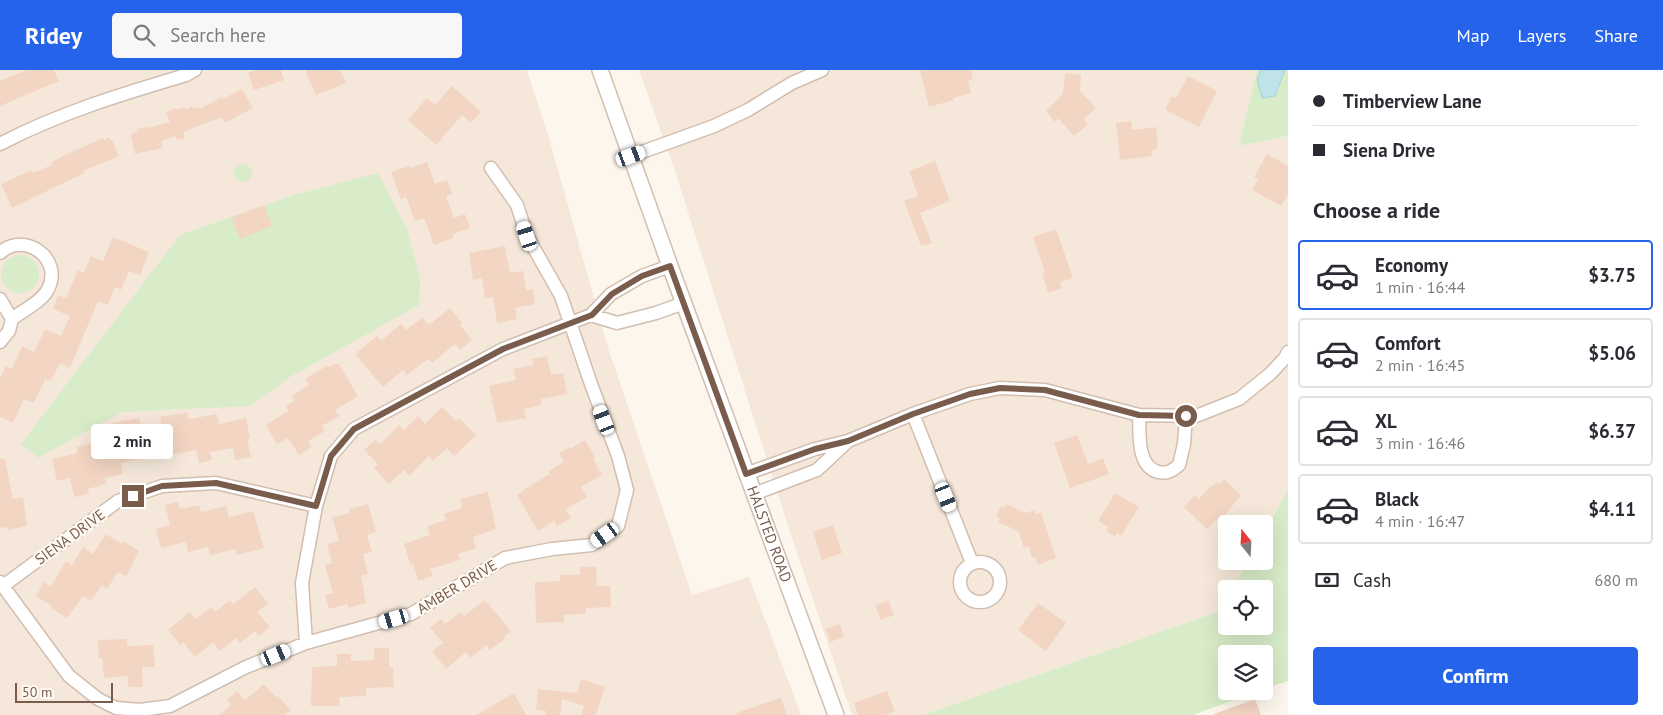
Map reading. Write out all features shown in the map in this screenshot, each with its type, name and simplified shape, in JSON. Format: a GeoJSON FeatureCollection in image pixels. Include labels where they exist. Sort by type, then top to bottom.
{"type":"FeatureCollection","features":[{"type":"Feature","properties":{"kind":"street"},"geometry":{"type":"LineString","coordinates":[[0,144],[32,127],[91,104],[186,75],[195,70]]}},
{"type":"Feature","properties":{"kind":"street","name":"HALSTED ROAD"},"geometry":{"type":"LineString","coordinates":[[600,70],[746,474],[836,715]]}},
{"type":"Feature","properties":{"kind":"street"},"geometry":{"type":"LineString","coordinates":[[631,156],[714,126],[748,110],[792,83],[822,70]]}},
{"type":"Feature","properties":{"kind":"street","name":"AMBER DRIVE"},"geometry":{"type":"LineString","coordinates":[[1,584],[69,676],[98,700],[116,708],[140,710],[170,706],[246,667],[306,643],[411,614],[505,558],[552,549],[592,545],[618,526],[626,490],[623,473],[561,296],[527,236],[517,205],[491,168]]}},
{"type":"Feature","properties":{"kind":"street"},"geometry":{"type":"LineString","coordinates":[[0,253],[13,246],[33,247],[44,256],[51,269],[51,280],[48,289],[42,297],[12,318],[9,331],[0,342]]}},
{"type":"Feature","properties":{"kind":"street"},"geometry":{"type":"LineString","coordinates":[[306,643],[302,584],[316,506],[331,456],[354,429],[503,349],[592,315],[612,294],[642,276],[670,266]]}},
{"type":"Feature","properties":{"kind":"street"},"geometry":{"type":"LineString","coordinates":[[0,299],[12,318]]}},
{"type":"Feature","properties":{"kind":"street"},"geometry":{"type":"LineString","coordinates":[[592,315],[617,323],[656,313],[684,303]]}},
{"type":"Feature","properties":{"kind":"street"},"geometry":{"type":"LineString","coordinates":[[746,474],[815,449],[848,441],[913,414],[970,394],[1000,388],[1045,390],[1139,415],[1196,416],[1239,400],[1270,374],[1288,352]]}},
{"type":"Feature","properties":{"kind":"street"},"geometry":{"type":"LineString","coordinates":[[913,414],[972,563]]}},
{"type":"Feature","properties":{"kind":"street"},"geometry":{"type":"LineString","coordinates":[[1139,415],[1142,455],[1146,463],[1151,470],[1169,473],[1179,465],[1184,444],[1186,416]]}},
{"type":"Feature","properties":{"kind":"street"},"geometry":{"type":"LineString","coordinates":[[754,494],[817,470],[848,441]]}},
{"type":"Feature","properties":{"kind":"street","name":"SIENA DRIVE"},"geometry":{"type":"LineString","coordinates":[[1,584],[118,501],[162,486],[216,483],[316,506]]}},
{"type":"Feature","properties":{"kind":"shaded area"},"geometry":{"type":"Polygon","coordinates":[[[0,70],[527,70],[548,135],[609,351],[692,595],[749,577],[801,715],[0,715],[0,70]]]}},
{"type":"Feature","properties":{"kind":"shaded area"},"geometry":{"type":"Polygon","coordinates":[[[639,70],[1257,70],[1239,146],[1288,136],[1288,489],[1273,516],[1218,515],[1218,570],[1243,570],[1238,580],[1218,580],[1218,612],[923,715],[852,715],[790,532],[674,168],[639,70]]]}},
{"type":"Feature","properties":{"kind":"green space"},"geometry":{"type":"Polygon","coordinates":[[[1257,70],[1288,70],[1288,136],[1239,146],[1257,70]]]}},
{"type":"Feature","properties":{"kind":"green space"},"geometry":{"type":"Polygon","coordinates":[[[243,164],[249,167],[252,173],[249,179],[243,182],[237,179],[234,173],[237,167],[243,164]]]}},
{"type":"Feature","properties":{"kind":"green space"},"geometry":{"type":"Polygon","coordinates":[[[378,173],[407,229],[420,279],[419,305],[290,377],[250,406],[122,412],[38,458],[21,444],[180,235],[294,195],[378,173]]]}},
{"type":"Feature","properties":{"kind":"green space"},"geometry":{"type":"Polygon","coordinates":[[[20,255],[27,256],[33,261],[38,267],[38,281],[33,287],[27,292],[20,293],[13,292],[7,287],[2,281],[1,274],[2,267],[7,261],[13,256],[20,255]]]}},
{"type":"Feature","properties":{"kind":"green space"},"geometry":{"type":"Polygon","coordinates":[[[1288,489],[1288,681],[1273,686],[1273,645],[1218,645],[1218,700],[1234,700],[1193,715],[923,715],[1218,612],[1218,635],[1273,635],[1273,580],[1238,580],[1243,570],[1273,570],[1273,516],[1288,489]]]}},
{"type":"Feature","properties":{"kind":"water"},"geometry":{"type":"Polygon","coordinates":[[[1261,70],[1285,70],[1275,96],[1262,98],[1257,79],[1261,70]]]}},
{"type":"Feature","properties":{"kind":"building"},"geometry":{"type":"Polygon","coordinates":[[[26,70],[54,70],[59,81],[0,106],[0,81],[26,70]]]}},
{"type":"Feature","properties":{"kind":"building"},"geometry":{"type":"Polygon","coordinates":[[[255,70],[281,70],[284,80],[254,90],[248,73],[255,70]]]}},
{"type":"Feature","properties":{"kind":"building"},"geometry":{"type":"Polygon","coordinates":[[[305,70],[340,70],[346,83],[316,95],[305,70]]]}},
{"type":"Feature","properties":{"kind":"building"},"geometry":{"type":"Polygon","coordinates":[[[920,70],[971,70],[973,79],[968,81],[971,93],[929,107],[920,70]]]}},
{"type":"Feature","properties":{"kind":"building"},"geometry":{"type":"Polygon","coordinates":[[[1065,73],[1081,75],[1080,91],[1096,108],[1084,119],[1088,124],[1074,136],[1058,118],[1055,122],[1046,111],[1063,94],[1065,73]]]}},
{"type":"Feature","properties":{"kind":"building"},"geometry":{"type":"Polygon","coordinates":[[[1188,76],[1217,91],[1199,127],[1165,110],[1172,96],[1176,98],[1188,76]]]}},
{"type":"Feature","properties":{"kind":"building"},"geometry":{"type":"Polygon","coordinates":[[[452,86],[481,112],[471,123],[462,115],[436,145],[408,120],[427,98],[435,105],[452,86]]]}},
{"type":"Feature","properties":{"kind":"building"},"geometry":{"type":"Polygon","coordinates":[[[242,89],[253,108],[225,123],[222,117],[183,132],[185,138],[177,140],[175,136],[161,141],[163,148],[135,154],[131,134],[137,132],[137,129],[170,122],[166,112],[175,108],[176,110],[185,107],[186,109],[192,106],[193,109],[199,107],[200,109],[242,89]]]}},
{"type":"Feature","properties":{"kind":"building"},"geometry":{"type":"Polygon","coordinates":[[[1131,121],[1132,130],[1156,127],[1158,149],[1151,150],[1152,156],[1120,160],[1116,123],[1131,121]]]}},
{"type":"Feature","properties":{"kind":"building"},"geometry":{"type":"Polygon","coordinates":[[[109,137],[119,156],[83,171],[84,173],[12,208],[1,184],[32,170],[33,173],[52,165],[51,163],[63,156],[109,137]]]}},
{"type":"Feature","properties":{"kind":"building"},"geometry":{"type":"Polygon","coordinates":[[[1267,154],[1288,166],[1288,195],[1281,206],[1252,190],[1258,179],[1254,177],[1267,154]]]}},
{"type":"Feature","properties":{"kind":"building"},"geometry":{"type":"Polygon","coordinates":[[[935,161],[950,201],[920,213],[932,243],[921,246],[904,201],[918,196],[909,171],[935,161]]]}},
{"type":"Feature","properties":{"kind":"building"},"geometry":{"type":"Polygon","coordinates":[[[427,162],[435,184],[447,180],[452,194],[446,196],[454,218],[465,214],[470,228],[453,234],[453,238],[434,245],[424,218],[415,221],[406,197],[401,199],[391,172],[427,162]]]}},
{"type":"Feature","properties":{"kind":"building"},"geometry":{"type":"Polygon","coordinates":[[[264,205],[272,226],[240,239],[231,218],[264,205]]]}},
{"type":"Feature","properties":{"kind":"building"},"geometry":{"type":"Polygon","coordinates":[[[1056,229],[1073,278],[1060,282],[1062,288],[1048,293],[1042,273],[1045,272],[1033,237],[1056,229]]]}},
{"type":"Feature","properties":{"kind":"building"},"geometry":{"type":"Polygon","coordinates":[[[113,237],[149,252],[140,275],[129,271],[121,290],[115,287],[108,305],[98,301],[70,368],[60,363],[51,381],[45,379],[34,403],[24,399],[13,423],[0,417],[0,378],[6,366],[12,369],[22,346],[34,352],[45,329],[61,336],[70,316],[53,309],[58,295],[66,298],[78,270],[84,273],[91,256],[103,261],[113,237]]]}},
{"type":"Feature","properties":{"kind":"building"},"geometry":{"type":"Polygon","coordinates":[[[505,246],[510,273],[523,271],[526,290],[533,289],[535,304],[515,308],[517,319],[497,323],[493,297],[485,298],[482,278],[473,280],[469,253],[505,246]]]}},
{"type":"Feature","properties":{"kind":"building"},"geometry":{"type":"Polygon","coordinates":[[[450,308],[472,340],[460,350],[455,344],[432,363],[428,359],[407,375],[403,370],[383,387],[355,354],[377,336],[381,341],[401,324],[406,330],[422,318],[429,325],[450,308]]]}},
{"type":"Feature","properties":{"kind":"building"},"geometry":{"type":"Polygon","coordinates":[[[547,356],[551,375],[563,373],[567,394],[541,399],[542,405],[524,409],[526,418],[497,423],[489,386],[516,380],[513,369],[533,365],[532,359],[547,356]]]}},
{"type":"Feature","properties":{"kind":"building"},"geometry":{"type":"Polygon","coordinates":[[[339,364],[358,396],[335,410],[339,416],[322,426],[325,431],[308,441],[312,447],[299,455],[288,438],[277,444],[266,425],[288,411],[286,406],[294,401],[291,396],[309,385],[305,379],[328,365],[329,367],[339,364]]]}},
{"type":"Feature","properties":{"kind":"building"},"geometry":{"type":"Polygon","coordinates":[[[442,407],[456,421],[459,418],[476,435],[454,456],[447,448],[433,461],[429,456],[409,476],[404,470],[389,484],[374,468],[378,464],[364,450],[375,440],[380,444],[399,425],[404,430],[418,416],[425,424],[442,407]]]}},
{"type":"Feature","properties":{"kind":"building"},"geometry":{"type":"Polygon","coordinates":[[[188,412],[189,419],[217,414],[219,424],[246,418],[250,438],[247,439],[251,457],[235,460],[233,448],[210,452],[212,460],[199,463],[196,450],[171,455],[168,438],[165,439],[160,417],[188,412]]]}},
{"type":"Feature","properties":{"kind":"building"},"geometry":{"type":"Polygon","coordinates":[[[139,418],[144,438],[140,438],[145,458],[121,463],[123,474],[105,478],[106,484],[88,489],[89,494],[74,497],[70,478],[57,481],[52,459],[78,453],[77,447],[96,443],[95,437],[114,433],[112,423],[139,418]]]}},
{"type":"Feature","properties":{"kind":"building"},"geometry":{"type":"Polygon","coordinates":[[[1077,435],[1088,464],[1103,458],[1109,474],[1070,488],[1054,443],[1077,435]]]}},
{"type":"Feature","properties":{"kind":"building"},"geometry":{"type":"Polygon","coordinates":[[[585,440],[595,457],[593,458],[602,475],[581,487],[587,497],[566,509],[571,518],[557,526],[554,521],[538,531],[517,495],[550,474],[548,471],[564,462],[559,453],[585,440]]]}},
{"type":"Feature","properties":{"kind":"building"},"geometry":{"type":"Polygon","coordinates":[[[0,459],[5,459],[13,499],[23,497],[27,526],[8,530],[7,527],[0,528],[0,459]]]}},
{"type":"Feature","properties":{"kind":"building"},"geometry":{"type":"Polygon","coordinates":[[[1224,479],[1241,495],[1226,514],[1227,515],[1218,515],[1218,520],[1217,519],[1207,529],[1184,507],[1195,495],[1199,499],[1212,485],[1217,482],[1219,484],[1224,479]]]}},
{"type":"Feature","properties":{"kind":"building"},"geometry":{"type":"Polygon","coordinates":[[[488,492],[496,529],[473,537],[476,548],[458,554],[460,560],[430,569],[433,576],[418,581],[413,563],[410,564],[404,544],[430,535],[427,526],[446,520],[444,514],[462,508],[460,499],[488,492]]]}},
{"type":"Feature","properties":{"kind":"building"},"geometry":{"type":"Polygon","coordinates":[[[1115,493],[1139,507],[1121,536],[1117,533],[1115,536],[1106,531],[1108,527],[1098,521],[1115,493]]]}},
{"type":"Feature","properties":{"kind":"building"},"geometry":{"type":"Polygon","coordinates":[[[178,502],[180,509],[199,505],[201,512],[226,506],[229,517],[253,511],[264,548],[237,555],[235,549],[210,555],[208,547],[188,552],[186,542],[161,548],[156,529],[170,525],[165,505],[178,502]]]}},
{"type":"Feature","properties":{"kind":"building"},"geometry":{"type":"Polygon","coordinates":[[[368,504],[376,532],[367,535],[372,552],[363,554],[368,574],[361,576],[366,603],[348,608],[347,604],[329,609],[325,595],[333,593],[325,565],[332,563],[327,544],[339,541],[332,517],[350,513],[349,509],[368,504]]]}},
{"type":"Feature","properties":{"kind":"building"},"geometry":{"type":"Polygon","coordinates":[[[1006,504],[1026,513],[1034,510],[1036,514],[1041,512],[1056,558],[1038,565],[1035,557],[1032,558],[1029,546],[1024,548],[1018,531],[998,522],[1000,519],[996,517],[1001,506],[1005,507],[1006,504]]]}},
{"type":"Feature","properties":{"kind":"building"},"geometry":{"type":"Polygon","coordinates":[[[833,525],[842,553],[822,560],[813,532],[833,525]]]}},
{"type":"Feature","properties":{"kind":"building"},"geometry":{"type":"Polygon","coordinates":[[[106,534],[122,544],[123,541],[139,551],[126,577],[118,572],[107,589],[102,585],[91,601],[83,596],[67,618],[36,596],[44,582],[51,586],[66,561],[72,565],[83,547],[93,554],[106,534]]]}},
{"type":"Feature","properties":{"kind":"building"},"geometry":{"type":"Polygon","coordinates":[[[580,567],[596,567],[597,586],[610,586],[611,607],[586,608],[586,614],[564,615],[564,622],[536,623],[535,582],[560,581],[560,575],[580,575],[580,567]]]}},
{"type":"Feature","properties":{"kind":"building"},"geometry":{"type":"Polygon","coordinates":[[[255,587],[268,603],[257,612],[270,627],[259,636],[255,631],[240,643],[236,638],[220,651],[213,642],[195,657],[183,642],[180,645],[168,630],[190,612],[196,619],[211,607],[215,612],[230,600],[233,604],[255,587]]]}},
{"type":"Feature","properties":{"kind":"building"},"geometry":{"type":"Polygon","coordinates":[[[485,600],[511,631],[504,637],[505,639],[490,650],[486,645],[471,658],[466,652],[446,669],[432,651],[443,643],[430,628],[441,619],[445,624],[461,612],[464,616],[485,600]]]}},
{"type":"Feature","properties":{"kind":"building"},"geometry":{"type":"Polygon","coordinates":[[[888,600],[894,615],[881,620],[875,606],[888,600]]]}},
{"type":"Feature","properties":{"kind":"building"},"geometry":{"type":"Polygon","coordinates":[[[1038,603],[1066,623],[1046,651],[1018,630],[1038,603]]]}},
{"type":"Feature","properties":{"kind":"building"},"geometry":{"type":"Polygon","coordinates":[[[840,624],[844,637],[830,642],[826,629],[840,624]]]}},
{"type":"Feature","properties":{"kind":"building"},"geometry":{"type":"Polygon","coordinates":[[[127,639],[127,646],[153,645],[155,667],[142,667],[143,687],[128,687],[128,676],[104,678],[102,658],[99,659],[98,640],[127,639]]]}},
{"type":"Feature","properties":{"kind":"building"},"geometry":{"type":"Polygon","coordinates":[[[374,648],[389,648],[389,667],[393,667],[394,687],[366,688],[366,696],[339,697],[340,706],[311,706],[312,667],[337,666],[337,654],[351,654],[351,661],[374,660],[374,648]]]}},
{"type":"Feature","properties":{"kind":"building"},"geometry":{"type":"Polygon","coordinates":[[[581,679],[605,687],[596,715],[581,715],[584,706],[562,699],[560,715],[545,715],[546,711],[536,710],[538,689],[577,693],[581,679]]]}},
{"type":"Feature","properties":{"kind":"building"},"geometry":{"type":"Polygon","coordinates":[[[264,684],[291,710],[285,715],[219,715],[231,705],[227,700],[237,691],[245,700],[264,684]]]}},
{"type":"Feature","properties":{"kind":"building"},"geometry":{"type":"Polygon","coordinates":[[[887,691],[895,711],[885,715],[858,715],[854,703],[887,691]]]}},
{"type":"Feature","properties":{"kind":"building"},"geometry":{"type":"Polygon","coordinates":[[[514,693],[526,715],[476,715],[514,693]]]}},
{"type":"Feature","properties":{"kind":"building"},"geometry":{"type":"Polygon","coordinates":[[[781,698],[787,715],[737,715],[736,713],[781,698]]]}},
{"type":"Feature","properties":{"kind":"building"},"geometry":{"type":"Polygon","coordinates":[[[1255,700],[1261,715],[1214,715],[1255,700]]]}},
{"type":"Feature","properties":{"kind":"route"},"geometry":{"type":"LineString","coordinates":[[133,496],[162,486],[216,483],[316,506],[331,456],[354,429],[503,349],[592,315],[612,294],[642,276],[670,266],[746,474],[815,449],[848,441],[913,414],[970,394],[1000,388],[1045,390],[1139,415],[1186,416]]}}]}
